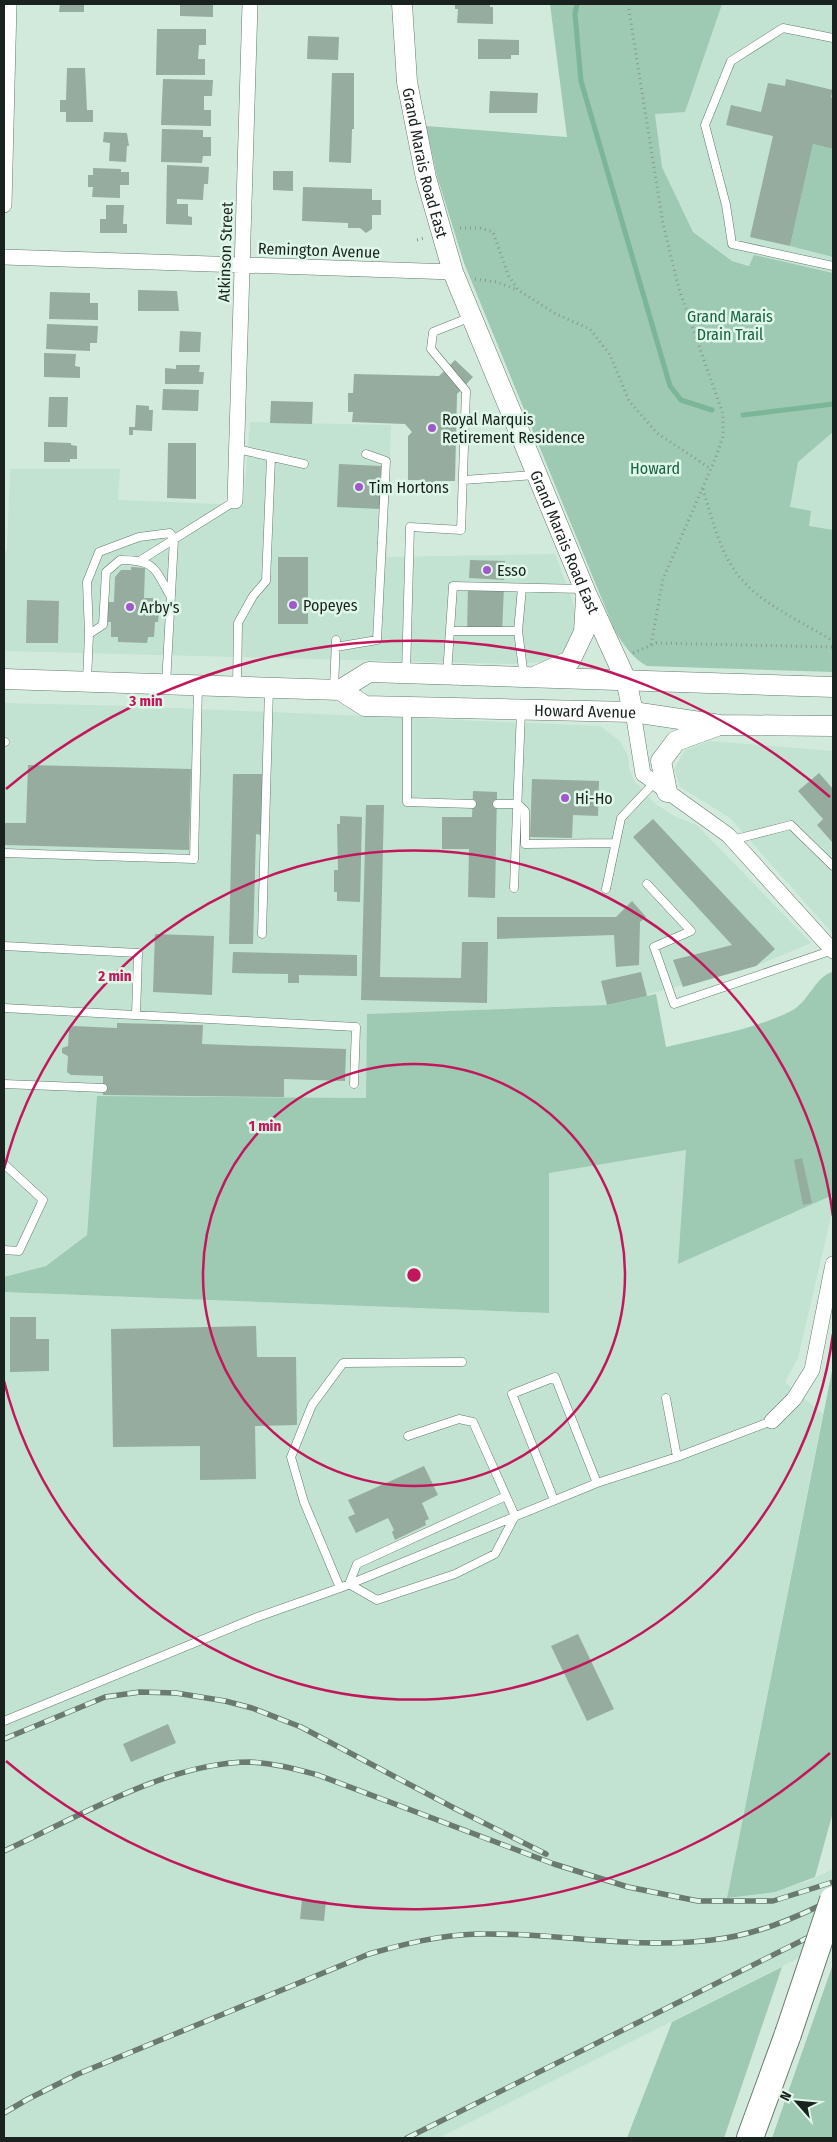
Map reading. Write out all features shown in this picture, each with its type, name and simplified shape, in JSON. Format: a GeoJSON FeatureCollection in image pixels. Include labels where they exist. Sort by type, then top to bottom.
{"type":"FeatureCollection","features":[{"type":"Feature","properties":{"kind":"highway"},"geometry":{"type":"LineString","coordinates":[[750,2138],[788,2034],[833,1900]]}},
{"type":"Feature","properties":{"kind":"main road","name":"Grand Marais Road East"},"geometry":{"type":"LineString","coordinates":[[402,4],[407,82],[426,178],[462,275],[471,317],[585,591],[626,680],[633,712]]}},
{"type":"Feature","properties":{"kind":"main road"},"geometry":{"type":"LineString","coordinates":[[529,677],[570,661],[584,632],[585,591]]}},
{"type":"Feature","properties":{"kind":"main road","name":"Howard Avenue"},"geometry":{"type":"LineString","coordinates":[[337,690],[369,672],[833,687]]}},
{"type":"Feature","properties":{"kind":"main road"},"geometry":{"type":"LineString","coordinates":[[4,679],[337,690]]}},
{"type":"Feature","properties":{"kind":"main road","name":"Howard Avenue"},"geometry":{"type":"LineString","coordinates":[[337,690],[365,706],[633,712],[720,725],[833,726]]}},
{"type":"Feature","properties":{"kind":"main road"},"geometry":{"type":"LineString","coordinates":[[661,787],[661,761],[676,741],[720,725]]}},
{"type":"Feature","properties":{"kind":"street"},"geometry":{"type":"LineString","coordinates":[[4,205],[9,4]]}},
{"type":"Feature","properties":{"kind":"street","name":"Atkinson Street"},"geometry":{"type":"LineString","coordinates":[[235,501],[250,4]]}},
{"type":"Feature","properties":{"kind":"street","name":"Remington Avenue"},"geometry":{"type":"LineString","coordinates":[[4,257],[462,275]]}},
{"type":"Feature","properties":{"kind":"street","name":"Grand Marais Road East"},"geometry":{"type":"LineString","coordinates":[[633,712],[643,774],[732,840],[833,950]]}},
{"type":"Feature","properties":{"kind":"street"},"geometry":{"type":"LineString","coordinates":[[772,1421],[794,1399],[812,1370],[833,1264]]}},
{"type":"Feature","properties":{"kind":"lane"},"geometry":{"type":"LineString","coordinates":[[833,38],[783,28],[731,60],[705,126],[726,204],[732,244],[833,266]]}},
{"type":"Feature","properties":{"kind":"lane"},"geometry":{"type":"LineString","coordinates":[[406,673],[410,527],[461,530],[466,391],[431,349],[433,332],[471,317]]}},
{"type":"Feature","properties":{"kind":"lane"},"geometry":{"type":"LineString","coordinates":[[237,449],[304,464]]}},
{"type":"Feature","properties":{"kind":"lane"},"geometry":{"type":"LineString","coordinates":[[337,690],[336,644],[377,640],[386,461],[366,454]]}},
{"type":"Feature","properties":{"kind":"lane"},"geometry":{"type":"LineString","coordinates":[[237,686],[238,622],[253,596],[266,580],[271,457]]}},
{"type":"Feature","properties":{"kind":"lane"},"geometry":{"type":"LineString","coordinates":[[463,480],[537,475]]}},
{"type":"Feature","properties":{"kind":"lane"},"geometry":{"type":"LineString","coordinates":[[141,560],[235,501]]}},
{"type":"Feature","properties":{"kind":"lane"},"geometry":{"type":"LineString","coordinates":[[87,682],[89,634],[87,582],[99,552],[139,537],[170,533],[174,539],[166,684]]}},
{"type":"Feature","properties":{"kind":"lane"},"geometry":{"type":"LineString","coordinates":[[89,634],[103,625],[106,572],[120,560],[141,560],[154,568],[171,597]]}},
{"type":"Feature","properties":{"kind":"lane"},"geometry":{"type":"LineString","coordinates":[[447,674],[453,586],[585,591]]}},
{"type":"Feature","properties":{"kind":"lane"},"geometry":{"type":"LineString","coordinates":[[522,588],[518,631],[529,677]]}},
{"type":"Feature","properties":{"kind":"lane"},"geometry":{"type":"LineString","coordinates":[[450,631],[518,631]]}},
{"type":"Feature","properties":{"kind":"lane"},"geometry":{"type":"LineString","coordinates":[[4,853],[194,859],[198,685]]}},
{"type":"Feature","properties":{"kind":"lane"},"geometry":{"type":"LineString","coordinates":[[262,934],[269,688]]}},
{"type":"Feature","properties":{"kind":"lane"},"geometry":{"type":"LineString","coordinates":[[407,707],[407,802],[472,804]]}},
{"type":"Feature","properties":{"kind":"lane"},"geometry":{"type":"LineString","coordinates":[[514,888],[522,709]]}},
{"type":"Feature","properties":{"kind":"lane"},"geometry":{"type":"LineString","coordinates":[[606,889],[621,818],[661,787]]}},
{"type":"Feature","properties":{"kind":"lane"},"geometry":{"type":"LineString","coordinates":[[497,804],[518,804],[525,811],[526,844],[616,843]]}},
{"type":"Feature","properties":{"kind":"lane"},"geometry":{"type":"LineString","coordinates":[[732,840],[791,825],[833,866]]}},
{"type":"Feature","properties":{"kind":"lane"},"geometry":{"type":"LineString","coordinates":[[647,884],[691,931],[654,946],[674,1004],[833,950]]}},
{"type":"Feature","properties":{"kind":"lane"},"geometry":{"type":"LineString","coordinates":[[4,946],[138,953],[136,1015]]}},
{"type":"Feature","properties":{"kind":"lane"},"geometry":{"type":"LineString","coordinates":[[4,1008],[356,1027],[354,1084]]}},
{"type":"Feature","properties":{"kind":"lane"},"geometry":{"type":"LineString","coordinates":[[4,1084],[103,1088]]}},
{"type":"Feature","properties":{"kind":"lane"},"geometry":{"type":"LineString","coordinates":[[4,1164],[43,1200],[19,1251],[4,1250]]}},
{"type":"Feature","properties":{"kind":"lane"},"geometry":{"type":"LineString","coordinates":[[340,1588],[304,1502],[291,1457],[312,1405],[343,1363],[462,1362]]}},
{"type":"Feature","properties":{"kind":"lane"},"geometry":{"type":"LineString","coordinates":[[554,1500],[512,1394],[555,1377],[597,1483]]}},
{"type":"Feature","properties":{"kind":"lane"},"geometry":{"type":"LineString","coordinates":[[666,1398],[677,1458]]}},
{"type":"Feature","properties":{"kind":"lane"},"geometry":{"type":"LineString","coordinates":[[408,1436],[459,1419],[473,1422],[515,1516]]}},
{"type":"Feature","properties":{"kind":"lane"},"geometry":{"type":"LineString","coordinates":[[4,1721],[255,1618],[340,1588],[597,1483],[677,1458],[772,1421]]}},
{"type":"Feature","properties":{"kind":"lane"},"geometry":{"type":"LineString","coordinates":[[349,1584],[358,1564],[506,1496]]}},
{"type":"Feature","properties":{"kind":"lane"},"geometry":{"type":"LineString","coordinates":[[349,1584],[378,1600],[455,1574],[495,1554],[515,1516]]}},
{"type":"Feature","properties":{"kind":"path"},"geometry":{"type":"LineString","coordinates":[[628,4],[664,224],[679,289],[723,414],[722,436],[663,579],[651,645]]}},
{"type":"Feature","properties":{"kind":"path"},"geometry":{"type":"LineString","coordinates":[[454,229],[480,228],[492,232],[508,275],[518,290]]}},
{"type":"Feature","properties":{"kind":"path"},"geometry":{"type":"LineString","coordinates":[[462,275],[497,282],[518,290],[556,314],[590,329],[610,355],[629,400],[634,407],[657,433],[710,469]]}},
{"type":"Feature","properties":{"kind":"path"},"geometry":{"type":"LineString","coordinates":[[702,488],[720,544],[738,576],[768,602],[833,641]]}},
{"type":"Feature","properties":{"kind":"path"},"geometry":{"type":"LineString","coordinates":[[633,653],[656,643],[833,647]]}},
{"type":"Feature","properties":{"kind":"shaded area"},"geometry":{"type":"Polygon","coordinates":[[[641,4],[833,4],[833,568],[737,537],[806,279],[732,261],[693,232],[662,167],[641,4]]]}},
{"type":"Feature","properties":{"kind":"shaded area"},"geometry":{"type":"Polygon","coordinates":[[[250,422],[391,425],[387,557],[555,554],[579,618],[568,651],[551,661],[513,664],[4,651],[4,551],[7,551],[10,469],[120,469],[118,500],[243,505],[250,422]]]}},
{"type":"Feature","properties":{"kind":"shaded area"},"geometry":{"type":"Polygon","coordinates":[[[4,703],[129,706],[600,726],[620,741],[628,756],[629,769],[634,780],[654,803],[678,818],[697,825],[811,943],[756,966],[607,1005],[367,1014],[366,1098],[97,1096],[87,1235],[46,1266],[4,1277],[4,703]]]}},
{"type":"Feature","properties":{"kind":"shaded area"},"geometry":{"type":"Polygon","coordinates":[[[709,741],[833,751],[833,934],[730,818],[680,787],[674,769],[685,750],[709,741]]]}},
{"type":"Feature","properties":{"kind":"shaded area"},"geometry":{"type":"Polygon","coordinates":[[[686,1150],[678,1264],[833,1195],[833,1208],[798,1358],[785,1382],[823,1414],[727,1897],[806,1882],[833,1869],[833,1941],[439,2138],[4,2138],[4,1292],[549,1313],[549,1172],[686,1150]]]}},
{"type":"Feature","properties":{"kind":"green space"},"geometry":{"type":"Polygon","coordinates":[[[550,4],[722,4],[685,112],[655,114],[662,167],[693,232],[732,261],[749,266],[754,255],[833,273],[833,432],[798,462],[790,507],[811,511],[809,526],[833,530],[833,672],[647,666],[633,655],[615,631],[464,263],[437,176],[426,126],[567,137],[550,4]]]}},
{"type":"Feature","properties":{"kind":"green space"},"geometry":{"type":"Polygon","coordinates":[[[813,144],[833,149],[833,257],[790,246],[813,144]]]}},
{"type":"Feature","properties":{"kind":"green space"},"geometry":{"type":"Polygon","coordinates":[[[832,972],[833,1195],[678,1264],[686,1150],[549,1173],[549,1313],[4,1292],[4,1277],[46,1266],[87,1235],[97,1096],[366,1098],[367,1014],[607,1005],[656,994],[666,1047],[746,1028],[776,1018],[797,1007],[821,979],[832,972]]]}},
{"type":"Feature","properties":{"kind":"green space"},"geometry":{"type":"Polygon","coordinates":[[[833,1366],[833,1812],[815,1877],[775,1892],[727,1898],[833,1366]]]}},
{"type":"Feature","properties":{"kind":"green space"},"geometry":{"type":"Polygon","coordinates":[[[833,1964],[833,2138],[772,2138],[833,1964]]]}},
{"type":"Feature","properties":{"kind":"green space"},"geometry":{"type":"Polygon","coordinates":[[[782,1967],[724,2138],[627,2138],[672,2022],[782,1967]]]}},
{"type":"Feature","properties":{"kind":"building"},"geometry":{"type":"Polygon","coordinates":[[[60,4],[84,4],[84,12],[59,12],[60,4]]]}},
{"type":"Feature","properties":{"kind":"building"},"geometry":{"type":"Polygon","coordinates":[[[180,4],[213,4],[213,17],[180,16],[180,4]]]}},
{"type":"Feature","properties":{"kind":"building"},"geometry":{"type":"Polygon","coordinates":[[[455,4],[490,4],[490,7],[493,7],[493,24],[457,23],[458,9],[455,9],[455,4]]]}},
{"type":"Feature","properties":{"kind":"building"},"geometry":{"type":"Polygon","coordinates":[[[157,29],[206,29],[206,45],[199,45],[198,59],[205,59],[205,75],[156,75],[157,29]]]}},
{"type":"Feature","properties":{"kind":"building"},"geometry":{"type":"Polygon","coordinates":[[[308,36],[339,37],[338,60],[307,59],[308,36]]]}},
{"type":"Feature","properties":{"kind":"building"},"geometry":{"type":"Polygon","coordinates":[[[478,39],[519,40],[519,55],[511,55],[511,59],[478,59],[478,39]]]}},
{"type":"Feature","properties":{"kind":"building"},"geometry":{"type":"Polygon","coordinates":[[[67,68],[85,68],[87,110],[93,110],[93,122],[66,122],[66,112],[60,112],[60,100],[66,100],[67,68]]]}},
{"type":"Feature","properties":{"kind":"building"},"geometry":{"type":"Polygon","coordinates":[[[332,73],[354,73],[354,129],[352,129],[351,163],[329,162],[332,73]]]}},
{"type":"Feature","properties":{"kind":"building"},"geometry":{"type":"Polygon","coordinates":[[[163,79],[213,80],[212,96],[204,96],[204,110],[211,110],[211,126],[161,125],[163,79]]]}},
{"type":"Feature","properties":{"kind":"building"},"geometry":{"type":"Polygon","coordinates":[[[786,79],[833,90],[831,97],[833,98],[833,149],[813,144],[790,246],[750,237],[773,136],[726,125],[731,105],[761,112],[768,83],[785,86],[786,79]]]}},
{"type":"Feature","properties":{"kind":"building"},"geometry":{"type":"Polygon","coordinates":[[[490,91],[538,93],[537,113],[489,113],[490,91]]]}},
{"type":"Feature","properties":{"kind":"building"},"geometry":{"type":"Polygon","coordinates":[[[162,129],[203,130],[203,137],[211,137],[211,156],[203,156],[202,163],[161,162],[162,129]]]}},
{"type":"Feature","properties":{"kind":"building"},"geometry":{"type":"Polygon","coordinates":[[[104,132],[127,133],[129,146],[127,146],[126,162],[109,161],[110,143],[103,142],[104,132]]]}},
{"type":"Feature","properties":{"kind":"building"},"geometry":{"type":"Polygon","coordinates":[[[167,165],[209,167],[208,184],[204,184],[203,200],[177,199],[177,204],[188,204],[188,216],[192,217],[192,225],[166,224],[167,165]]]}},
{"type":"Feature","properties":{"kind":"building"},"geometry":{"type":"Polygon","coordinates":[[[93,168],[121,169],[121,172],[129,172],[129,185],[120,185],[120,198],[92,197],[93,187],[88,187],[88,175],[93,175],[93,168]]]}},
{"type":"Feature","properties":{"kind":"building"},"geometry":{"type":"Polygon","coordinates":[[[273,171],[293,171],[293,191],[273,190],[273,171]]]}},
{"type":"Feature","properties":{"kind":"building"},"geometry":{"type":"Polygon","coordinates":[[[303,187],[372,189],[372,200],[381,200],[381,215],[372,215],[372,229],[366,233],[360,228],[348,228],[348,223],[302,221],[303,187]]]}},
{"type":"Feature","properties":{"kind":"building"},"geometry":{"type":"Polygon","coordinates":[[[106,205],[124,205],[123,224],[127,224],[127,233],[100,233],[100,219],[106,219],[106,205]]]}},
{"type":"Feature","properties":{"kind":"building"},"geometry":{"type":"Polygon","coordinates":[[[138,290],[177,291],[179,311],[138,311],[138,290]]]}},
{"type":"Feature","properties":{"kind":"building"},"geometry":{"type":"Polygon","coordinates":[[[50,292],[90,293],[90,303],[98,303],[98,320],[49,319],[50,292]]]}},
{"type":"Feature","properties":{"kind":"building"},"geometry":{"type":"Polygon","coordinates":[[[47,324],[98,326],[97,343],[90,343],[90,351],[46,349],[47,324]]]}},
{"type":"Feature","properties":{"kind":"building"},"geometry":{"type":"Polygon","coordinates":[[[180,331],[201,332],[200,352],[179,352],[180,331]]]}},
{"type":"Feature","properties":{"kind":"building"},"geometry":{"type":"Polygon","coordinates":[[[44,353],[76,354],[75,366],[80,367],[80,378],[44,377],[44,353]]]}},
{"type":"Feature","properties":{"kind":"building","name":"Royal Marquis Retirement Residence"},"geometry":{"type":"Polygon","coordinates":[[[455,360],[473,377],[457,394],[455,481],[435,481],[434,487],[420,487],[420,480],[408,480],[408,436],[412,432],[405,424],[352,422],[353,412],[348,412],[348,393],[353,393],[354,374],[439,376],[455,360]]]}},
{"type":"Feature","properties":{"kind":"building"},"geometry":{"type":"Polygon","coordinates":[[[176,365],[200,365],[199,372],[204,372],[203,384],[165,384],[165,368],[176,369],[176,365]]]}},
{"type":"Feature","properties":{"kind":"building"},"geometry":{"type":"Polygon","coordinates":[[[163,389],[199,390],[198,411],[162,410],[163,389]]]}},
{"type":"Feature","properties":{"kind":"building"},"geometry":{"type":"Polygon","coordinates":[[[49,397],[68,397],[67,427],[48,427],[49,397]]]}},
{"type":"Feature","properties":{"kind":"building"},"geometry":{"type":"Polygon","coordinates":[[[271,401],[313,402],[312,424],[270,423],[271,401]]]}},
{"type":"Feature","properties":{"kind":"building"},"geometry":{"type":"Polygon","coordinates":[[[136,405],[149,406],[149,410],[153,410],[152,431],[133,430],[133,435],[129,435],[129,427],[135,427],[136,405]]]}},
{"type":"Feature","properties":{"kind":"building"},"geometry":{"type":"Polygon","coordinates":[[[44,442],[71,443],[71,445],[77,446],[77,459],[70,459],[70,462],[44,462],[44,442]]]}},
{"type":"Feature","properties":{"kind":"building"},"geometry":{"type":"Polygon","coordinates":[[[168,443],[196,443],[196,499],[167,498],[168,443]]]}},
{"type":"Feature","properties":{"kind":"building","name":"Tim Hortons"},"geometry":{"type":"Polygon","coordinates":[[[339,464],[381,466],[380,509],[337,507],[339,464]]]}},
{"type":"Feature","properties":{"kind":"building","name":"Popeyes"},"geometry":{"type":"Polygon","coordinates":[[[278,557],[308,557],[308,624],[278,624],[278,557]]]}},
{"type":"Feature","properties":{"kind":"building","name":"Esso"},"geometry":{"type":"Polygon","coordinates":[[[470,560],[505,561],[504,580],[469,578],[470,560]]]}},
{"type":"Feature","properties":{"kind":"building","name":"Arby's"},"geometry":{"type":"Polygon","coordinates":[[[131,567],[145,568],[144,598],[153,598],[153,612],[159,612],[158,622],[155,622],[154,637],[148,637],[147,643],[118,642],[118,637],[111,637],[111,622],[108,622],[108,602],[114,602],[115,577],[121,570],[131,570],[131,567]]]}},
{"type":"Feature","properties":{"kind":"building"},"geometry":{"type":"Polygon","coordinates":[[[468,585],[504,586],[502,634],[467,634],[468,585]]]}},
{"type":"Feature","properties":{"kind":"building"},"geometry":{"type":"Polygon","coordinates":[[[27,600],[59,601],[58,643],[26,643],[27,600]]]}},
{"type":"Feature","properties":{"kind":"building"},"geometry":{"type":"Polygon","coordinates":[[[28,765],[191,769],[189,850],[4,845],[4,823],[26,823],[28,765]]]}},
{"type":"Feature","properties":{"kind":"building"},"geometry":{"type":"Polygon","coordinates":[[[819,773],[833,789],[832,842],[817,825],[823,819],[798,791],[819,773]]]}},
{"type":"Feature","properties":{"kind":"building"},"geometry":{"type":"Polygon","coordinates":[[[233,774],[263,774],[261,835],[256,834],[253,944],[229,944],[233,774]]]}},
{"type":"Feature","properties":{"kind":"building","name":"Hi-Ho"},"geometry":{"type":"Polygon","coordinates":[[[532,779],[599,781],[598,816],[573,815],[572,838],[530,837],[532,779]]]}},
{"type":"Feature","properties":{"kind":"building"},"geometry":{"type":"Polygon","coordinates":[[[473,791],[497,792],[495,898],[468,897],[469,849],[442,849],[442,817],[472,817],[473,791]]]}},
{"type":"Feature","properties":{"kind":"building"},"geometry":{"type":"Polygon","coordinates":[[[366,805],[384,805],[380,977],[461,978],[462,942],[488,942],[487,1003],[361,1000],[366,805]]]}},
{"type":"Feature","properties":{"kind":"building"},"geometry":{"type":"Polygon","coordinates":[[[340,816],[362,817],[360,902],[337,901],[337,892],[334,892],[334,870],[338,870],[337,824],[340,824],[340,816]]]}},
{"type":"Feature","properties":{"kind":"building"},"geometry":{"type":"Polygon","coordinates":[[[653,819],[775,949],[756,966],[683,987],[673,960],[732,945],[633,837],[653,819]]]}},
{"type":"Feature","properties":{"kind":"building"},"geometry":{"type":"Polygon","coordinates":[[[632,901],[646,917],[640,922],[639,965],[616,967],[614,935],[497,939],[497,917],[616,917],[632,901]]]}},
{"type":"Feature","properties":{"kind":"building"},"geometry":{"type":"Polygon","coordinates":[[[155,934],[214,936],[212,995],[153,992],[155,934]]]}},
{"type":"Feature","properties":{"kind":"building"},"geometry":{"type":"Polygon","coordinates":[[[233,952],[357,955],[357,976],[299,975],[299,983],[288,983],[288,974],[232,973],[233,952]]]}},
{"type":"Feature","properties":{"kind":"building"},"geometry":{"type":"Polygon","coordinates":[[[641,972],[647,996],[607,1005],[601,981],[641,972]]]}},
{"type":"Feature","properties":{"kind":"building"},"geometry":{"type":"Polygon","coordinates":[[[117,1023],[203,1025],[202,1044],[346,1049],[345,1081],[284,1079],[284,1097],[103,1095],[103,1076],[71,1075],[67,1072],[68,1056],[62,1053],[62,1048],[68,1046],[69,1030],[73,1026],[117,1028],[117,1023]]]}},
{"type":"Feature","properties":{"kind":"building"},"geometry":{"type":"Polygon","coordinates":[[[802,1158],[812,1203],[803,1205],[794,1160],[802,1158]]]}},
{"type":"Feature","properties":{"kind":"building"},"geometry":{"type":"Polygon","coordinates":[[[10,1317],[36,1317],[36,1339],[49,1339],[49,1371],[10,1372],[10,1317]]]}},
{"type":"Feature","properties":{"kind":"building"},"geometry":{"type":"Polygon","coordinates":[[[256,1326],[257,1357],[296,1357],[297,1425],[255,1426],[256,1479],[200,1480],[200,1446],[113,1447],[111,1329],[256,1326]]]}},
{"type":"Feature","properties":{"kind":"building"},"geometry":{"type":"Polygon","coordinates":[[[424,1466],[438,1495],[422,1503],[429,1519],[425,1521],[426,1525],[395,1540],[392,1532],[394,1530],[388,1518],[356,1533],[348,1517],[355,1514],[348,1500],[424,1466]]]}},
{"type":"Feature","properties":{"kind":"building"},"geometry":{"type":"Polygon","coordinates":[[[578,1634],[614,1709],[587,1721],[551,1646],[578,1634]]]}},
{"type":"Feature","properties":{"kind":"building"},"geometry":{"type":"Polygon","coordinates":[[[168,1724],[176,1743],[131,1762],[123,1744],[168,1724]]]}},
{"type":"Feature","properties":{"kind":"building"},"geometry":{"type":"Polygon","coordinates":[[[302,1900],[326,1901],[324,1921],[300,1919],[302,1900]]]}},
{"type":"Feature","properties":{"kind":"waterway"},"geometry":{"type":"LineString","coordinates":[[577,4],[575,14],[581,81],[670,386],[681,400],[712,410]]}},
{"type":"Feature","properties":{"kind":"waterway"},"geometry":{"type":"LineString","coordinates":[[743,415],[833,404]]}},
{"type":"Feature","properties":{"kind":"railway"},"geometry":{"type":"LineString","coordinates":[[4,1739],[105,1697],[140,1692],[176,1693],[225,1701],[252,1708],[301,1727],[454,1808],[546,1854]]}},
{"type":"Feature","properties":{"kind":"railway"},"geometry":{"type":"LineString","coordinates":[[4,1851],[92,1808],[155,1781],[219,1764],[250,1762],[276,1765],[318,1775],[554,1864],[628,1887],[698,1901],[773,1901],[833,1882]]}},
{"type":"Feature","properties":{"kind":"railway"},"geometry":{"type":"LineString","coordinates":[[4,2113],[78,2074],[369,1954],[395,1947],[436,1938],[477,1934],[653,1943],[683,1943],[712,1940],[728,1938],[774,1925],[833,1899]]}},
{"type":"Feature","properties":{"kind":"railway"},"geometry":{"type":"LineString","coordinates":[[407,2138],[833,1925]]}},
{"type":"Feature","properties":{"kind":"place","name":"Royal Marquis Retirement Residence"},"geometry":{"type":"Point","coordinates":[432,428]}},
{"type":"Feature","properties":{"kind":"place","name":"Tim Hortons"},"geometry":{"type":"Point","coordinates":[359,487]}},
{"type":"Feature","properties":{"kind":"place","name":"Esso"},"geometry":{"type":"Point","coordinates":[487,570]}},
{"type":"Feature","properties":{"kind":"place","name":"Popeyes"},"geometry":{"type":"Point","coordinates":[293,605]}},
{"type":"Feature","properties":{"kind":"place","name":"Arby's"},"geometry":{"type":"Point","coordinates":[130,607]}},
{"type":"Feature","properties":{"kind":"place","name":"Hi-Ho"},"geometry":{"type":"Point","coordinates":[565,798]}},
{"type":"Feature","properties":{"kind":"park label","name":"Grand Marais Drain Trail"},"geometry":{"type":"Point","coordinates":[730,325]}},
{"type":"Feature","properties":{"kind":"park label","name":"Howard"},"geometry":{"type":"Point","coordinates":[655,468]}}]}
